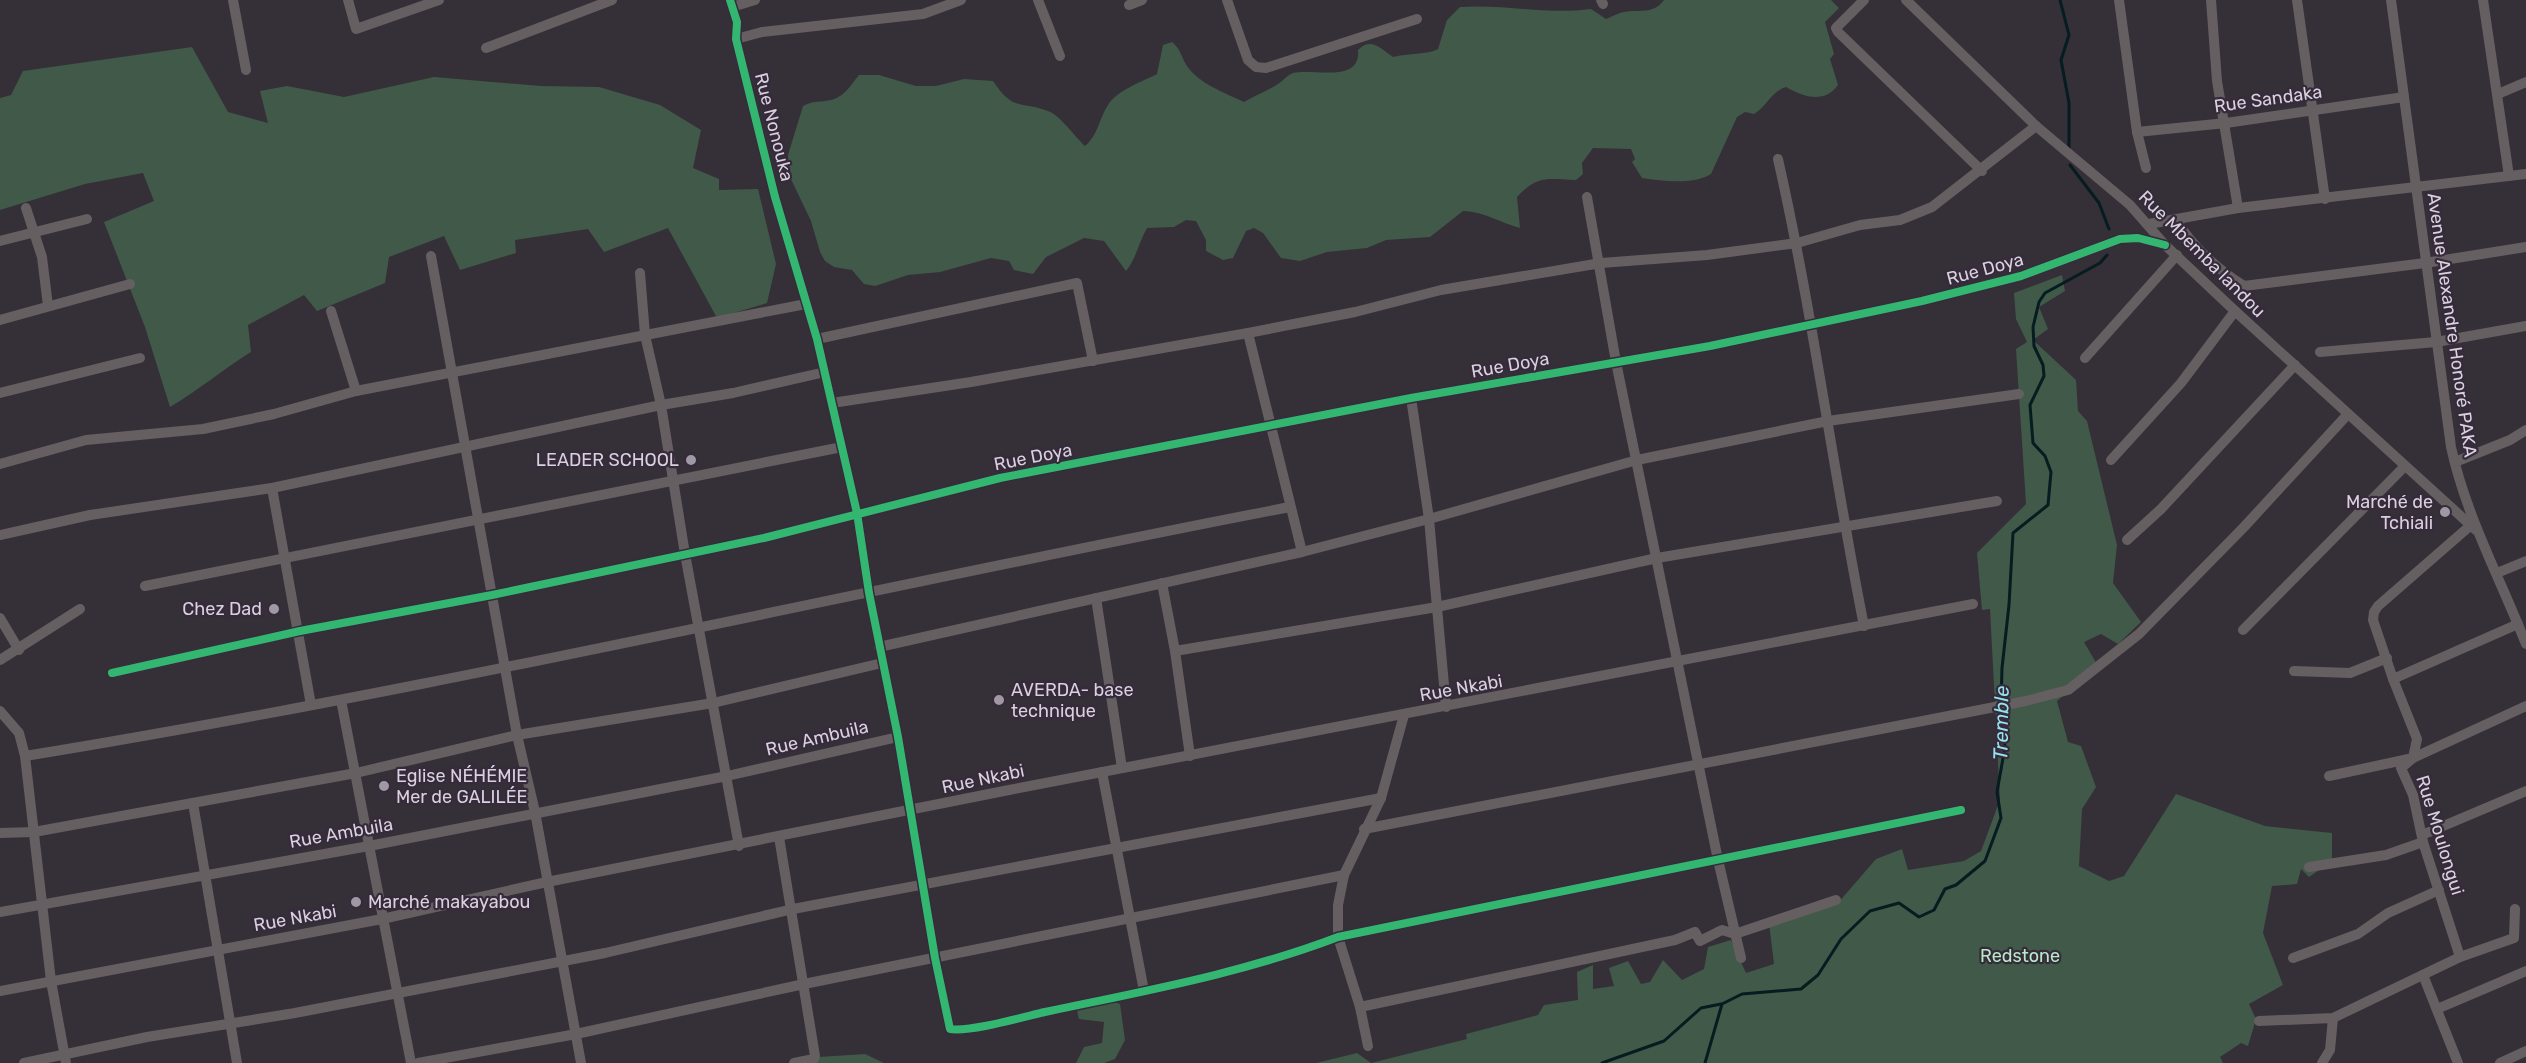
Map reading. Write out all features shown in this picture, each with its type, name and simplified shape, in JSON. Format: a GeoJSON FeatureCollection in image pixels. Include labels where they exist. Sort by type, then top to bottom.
{"type":"FeatureCollection","features":[{"type":"Feature","properties":{"kind":"street"},"geometry":{"type":"LineString","coordinates":[[233,0],[246,70]]}},
{"type":"Feature","properties":{"kind":"street"},"geometry":{"type":"LineString","coordinates":[[348,0],[356,29],[439,0]]}},
{"type":"Feature","properties":{"kind":"street"},"geometry":{"type":"LineString","coordinates":[[486,48],[612,0]]}},
{"type":"Feature","properties":{"kind":"street"},"geometry":{"type":"LineString","coordinates":[[731,3],[755,0]]}},
{"type":"Feature","properties":{"kind":"street"},"geometry":{"type":"LineString","coordinates":[[736,39],[762,32],[923,14],[961,0]]}},
{"type":"Feature","properties":{"kind":"street"},"geometry":{"type":"LineString","coordinates":[[1038,0],[1060,56]]}},
{"type":"Feature","properties":{"kind":"street"},"geometry":{"type":"LineString","coordinates":[[1129,5],[1142,0]]}},
{"type":"Feature","properties":{"kind":"street"},"geometry":{"type":"LineString","coordinates":[[1227,0],[1248,60],[1256,67],[1266,68],[1417,18]]}},
{"type":"Feature","properties":{"kind":"street"},"geometry":{"type":"LineString","coordinates":[[1864,0],[1840,22],[1836,28],[1838,32],[1982,171]]}},
{"type":"Feature","properties":{"kind":"street","name":"Rue Mbemba landou"},"geometry":{"type":"LineString","coordinates":[[1906,0],[2036,126],[2130,205],[2149,224],[2164,245],[2473,528]]}},
{"type":"Feature","properties":{"kind":"street"},"geometry":{"type":"LineString","coordinates":[[2119,0],[2137,132],[2146,168]]}},
{"type":"Feature","properties":{"kind":"street"},"geometry":{"type":"LineString","coordinates":[[2211,0],[2217,81],[2226,123],[2238,208]]}},
{"type":"Feature","properties":{"kind":"street"},"geometry":{"type":"LineString","coordinates":[[2297,0],[2325,199]]}},
{"type":"Feature","properties":{"kind":"street","name":"Avenue Alexandre Honoré PAKA"},"geometry":{"type":"LineString","coordinates":[[2391,0],[2425,263],[2455,462],[2473,528],[2497,573],[2526,644]]}},
{"type":"Feature","properties":{"kind":"street"},"geometry":{"type":"LineString","coordinates":[[2483,0],[2509,176]]}},
{"type":"Feature","properties":{"kind":"street","name":"Rue Nonouka"},"geometry":{"type":"LineString","coordinates":[[731,3],[737,22],[736,39],[776,197],[817,339],[857,513],[869,593],[912,811],[949,1027],[953,1030],[1144,991]]}},
{"type":"Feature","properties":{"kind":"street"},"geometry":{"type":"LineString","coordinates":[[2498,94],[2526,82]]}},
{"type":"Feature","properties":{"kind":"street","name":"Rue Sandaka"},"geometry":{"type":"LineString","coordinates":[[2137,132],[2226,123],[2404,97]]}},
{"type":"Feature","properties":{"kind":"street"},"geometry":{"type":"LineString","coordinates":[[832,403],[1093,361],[1248,333],[1356,312],[1441,290],[1600,263],[1707,255],[1797,243],[1860,225],[1900,220],[1926,211],[1982,171],[2036,126]]}},
{"type":"Feature","properties":{"kind":"street"},"geometry":{"type":"LineString","coordinates":[[1778,159],[1797,243],[1863,626]]}},
{"type":"Feature","properties":{"kind":"street"},"geometry":{"type":"LineString","coordinates":[[2149,224],[2238,208],[2526,174]]}},
{"type":"Feature","properties":{"kind":"street"},"geometry":{"type":"LineString","coordinates":[[1587,196],[1616,362],[1718,860],[1741,958]]}},
{"type":"Feature","properties":{"kind":"street"},"geometry":{"type":"LineString","coordinates":[[26,208],[42,257],[48,306]]}},
{"type":"Feature","properties":{"kind":"street"},"geometry":{"type":"LineString","coordinates":[[0,242],[87,219]]}},
{"type":"Feature","properties":{"kind":"street"},"geometry":{"type":"LineString","coordinates":[[2175,219],[2187,237],[2210,263],[2244,286],[2425,263],[2526,247]]}},
{"type":"Feature","properties":{"kind":"street","name":"Rue Doya"},"geometry":{"type":"LineString","coordinates":[[112,673],[300,631],[492,595],[764,538],[1000,478],[1411,398],[1710,346],[1982,287],[2060,263],[2120,239],[2138,238],[2164,245]]}},
{"type":"Feature","properties":{"kind":"street"},"geometry":{"type":"LineString","coordinates":[[431,255],[517,735],[535,812],[581,1063]]}},
{"type":"Feature","properties":{"kind":"street"},"geometry":{"type":"LineString","coordinates":[[2085,358],[2177,255]]}},
{"type":"Feature","properties":{"kind":"street"},"geometry":{"type":"LineString","coordinates":[[640,273],[645,335],[661,405],[685,554],[739,846]]}},
{"type":"Feature","properties":{"kind":"street"},"geometry":{"type":"LineString","coordinates":[[817,339],[1077,283],[1093,361]]}},
{"type":"Feature","properties":{"kind":"street"},"geometry":{"type":"LineString","coordinates":[[0,320],[130,284]]}},
{"type":"Feature","properties":{"kind":"street"},"geometry":{"type":"LineString","coordinates":[[0,464],[86,440],[203,429],[274,414],[356,391],[806,304]]}},
{"type":"Feature","properties":{"kind":"street"},"geometry":{"type":"LineString","coordinates":[[331,311],[356,391]]}},
{"type":"Feature","properties":{"kind":"street"},"geometry":{"type":"LineString","coordinates":[[2111,460],[2181,382],[2235,311]]}},
{"type":"Feature","properties":{"kind":"street"},"geometry":{"type":"LineString","coordinates":[[2320,352],[2436,342],[2526,326]]}},
{"type":"Feature","properties":{"kind":"street"},"geometry":{"type":"LineString","coordinates":[[1248,333],[1269,426],[1302,552]]}},
{"type":"Feature","properties":{"kind":"street"},"geometry":{"type":"LineString","coordinates":[[0,393],[140,358]]}},
{"type":"Feature","properties":{"kind":"street"},"geometry":{"type":"LineString","coordinates":[[2127,540],[2161,509],[2295,365]]}},
{"type":"Feature","properties":{"kind":"street"},"geometry":{"type":"LineString","coordinates":[[0,534],[90,515],[272,488],[825,372]]}},
{"type":"Feature","properties":{"kind":"street"},"geometry":{"type":"LineString","coordinates":[[879,647],[1302,552],[1429,519],[1637,460],[1828,422],[2019,394]]}},
{"type":"Feature","properties":{"kind":"street"},"geometry":{"type":"LineString","coordinates":[[1411,398],[1429,519],[1446,707]]}},
{"type":"Feature","properties":{"kind":"street"},"geometry":{"type":"LineString","coordinates":[[1365,829],[1699,765],[2068,690],[2139,634],[2348,414]]}},
{"type":"Feature","properties":{"kind":"street"},"geometry":{"type":"LineString","coordinates":[[2455,462],[2510,440],[2526,430]]}},
{"type":"Feature","properties":{"kind":"street"},"geometry":{"type":"LineString","coordinates":[[145,586],[479,519],[673,483],[757,463],[842,447]]}},
{"type":"Feature","properties":{"kind":"street"},"geometry":{"type":"LineString","coordinates":[[2243,630],[2405,466]]}},
{"type":"Feature","properties":{"kind":"street"},"geometry":{"type":"LineString","coordinates":[[272,488],[300,631],[311,705]]}},
{"type":"Feature","properties":{"kind":"street"},"geometry":{"type":"LineString","coordinates":[[1175,651],[1437,607],[1657,558],[1997,501]]}},
{"type":"Feature","properties":{"kind":"street"},"geometry":{"type":"LineString","coordinates":[[25,756],[506,669],[1035,556],[1290,507]]}},
{"type":"Feature","properties":{"kind":"street","name":"Rue Moulongui"},"geometry":{"type":"LineString","coordinates":[[2460,957],[2422,838],[2413,795],[2402,768],[2413,758],[2417,739],[2373,620],[2374,612],[2473,528]]}},
{"type":"Feature","properties":{"kind":"street"},"geometry":{"type":"LineString","coordinates":[[2497,573],[2526,561]]}},
{"type":"Feature","properties":{"kind":"street"},"geometry":{"type":"LineString","coordinates":[[1162,583],[1175,651],[1190,756]]}},
{"type":"Feature","properties":{"kind":"street"},"geometry":{"type":"LineString","coordinates":[[1096,598],[1122,768]]}},
{"type":"Feature","properties":{"kind":"street","name":"Rue Nkabi"},"geometry":{"type":"LineString","coordinates":[[0,991],[382,919],[547,882],[739,846],[1122,768],[1679,663],[1973,604]]}},
{"type":"Feature","properties":{"kind":"street"},"geometry":{"type":"LineString","coordinates":[[0,660],[80,609]]}},
{"type":"Feature","properties":{"kind":"street"},"geometry":{"type":"LineString","coordinates":[[0,618],[19,650]]}},
{"type":"Feature","properties":{"kind":"street"},"geometry":{"type":"LineString","coordinates":[[2393,679],[2518,624]]}},
{"type":"Feature","properties":{"kind":"street"},"geometry":{"type":"LineString","coordinates":[[2294,671],[2350,673],[2387,658]]}},
{"type":"Feature","properties":{"kind":"street"},"geometry":{"type":"LineString","coordinates":[[0,833],[34,832],[356,773],[517,735],[713,703],[882,663]]}},
{"type":"Feature","properties":{"kind":"street"},"geometry":{"type":"LineString","coordinates":[[342,700],[411,1063]]}},
{"type":"Feature","properties":{"kind":"street"},"geometry":{"type":"LineString","coordinates":[[2329,776],[2413,758],[2526,706]]}},
{"type":"Feature","properties":{"kind":"street"},"geometry":{"type":"LineString","coordinates":[[0,711],[19,733],[25,756],[51,981],[65,1059]]}},
{"type":"Feature","properties":{"kind":"street"},"geometry":{"type":"LineString","coordinates":[[1368,1046],[1360,1007],[1338,938],[1338,905],[1344,875],[1381,798],[1404,715]]}},
{"type":"Feature","properties":{"kind":"street","name":"Rue Ambuila"},"geometry":{"type":"LineString","coordinates":[[0,912],[369,846],[727,776],[898,737]]}},
{"type":"Feature","properties":{"kind":"street"},"geometry":{"type":"LineString","coordinates":[[1102,772],[1144,991],[1293,955],[1338,938],[1961,810]]}},
{"type":"Feature","properties":{"kind":"street"},"geometry":{"type":"LineString","coordinates":[[2308,867],[2386,855],[2526,791]]}},
{"type":"Feature","properties":{"kind":"street"},"geometry":{"type":"LineString","coordinates":[[24,1063],[65,1059],[231,1023],[650,943],[793,909],[1381,798]]}},
{"type":"Feature","properties":{"kind":"street"},"geometry":{"type":"LineString","coordinates":[[193,803],[237,1063]]}},
{"type":"Feature","properties":{"kind":"street"},"geometry":{"type":"LineString","coordinates":[[779,837],[793,909],[815,1056],[814,1059],[794,1063]]}},
{"type":"Feature","properties":{"kind":"street"},"geometry":{"type":"LineString","coordinates":[[418,1063],[576,1034],[804,984],[1344,875]]}},
{"type":"Feature","properties":{"kind":"street"},"geometry":{"type":"LineString","coordinates":[[2293,958],[2358,934],[2388,913],[2439,890]]}},
{"type":"Feature","properties":{"kind":"street"},"geometry":{"type":"LineString","coordinates":[[1360,1007],[1675,940],[1695,932],[1700,941],[1722,930],[1735,934],[1836,900]]}},
{"type":"Feature","properties":{"kind":"street"},"geometry":{"type":"LineString","coordinates":[[2259,1021],[2333,1018],[2460,957],[2514,938],[2515,909]]}},
{"type":"Feature","properties":{"kind":"street"},"geometry":{"type":"LineString","coordinates":[[2437,1009],[2526,971]]}},
{"type":"Feature","properties":{"kind":"street"},"geometry":{"type":"LineString","coordinates":[[2423,975],[2458,1063]]}},
{"type":"Feature","properties":{"kind":"street"},"geometry":{"type":"LineString","coordinates":[[2322,1063],[2330,1050],[2333,1018]]}},
{"type":"Feature","properties":{"kind":"street"},"geometry":{"type":"LineString","coordinates":[[2500,1063],[2526,1051]]}},
{"type":"Feature","properties":{"kind":"green space"},"geometry":{"type":"Polygon","coordinates":[[[1664,0],[1831,0],[1839,8],[1825,22],[1834,54],[1830,59],[1838,85],[1827,95],[1820,97],[1799,94],[1786,87],[1776,92],[1754,114],[1745,112],[1737,117],[1711,174],[1696,180],[1642,178],[1632,162],[1635,159],[1631,149],[1593,148],[1582,163],[1583,174],[1576,180],[1543,180],[1531,185],[1517,197],[1520,228],[1485,215],[1463,211],[1430,237],[1386,240],[1367,248],[1327,252],[1300,261],[1281,258],[1263,233],[1254,228],[1246,231],[1233,258],[1223,260],[1206,251],[1206,240],[1196,221],[1186,220],[1174,227],[1147,228],[1126,271],[1104,241],[1084,238],[1046,257],[1033,274],[1014,270],[1009,261],[991,258],[940,272],[908,275],[875,286],[864,284],[852,270],[834,267],[825,261],[811,221],[789,175],[788,155],[803,106],[836,98],[845,92],[859,75],[879,75],[916,86],[936,86],[964,79],[993,81],[1006,97],[1017,104],[1053,114],[1085,146],[1096,132],[1105,110],[1117,95],[1157,74],[1163,45],[1172,42],[1187,66],[1198,78],[1244,102],[1274,87],[1293,73],[1344,71],[1352,67],[1357,61],[1358,50],[1367,44],[1380,47],[1393,57],[1438,49],[1447,20],[1460,7],[1559,11],[1591,9],[1606,19],[1624,12],[1651,10],[1664,0]]]}},
{"type":"Feature","properties":{"kind":"green space"},"geometry":{"type":"Polygon","coordinates":[[[192,47],[228,112],[268,123],[260,91],[287,86],[344,97],[434,77],[541,86],[599,87],[660,105],[701,130],[693,168],[719,179],[719,190],[758,189],[776,264],[767,303],[717,318],[668,228],[604,252],[588,229],[515,240],[516,253],[460,270],[444,236],[389,257],[385,283],[317,311],[304,295],[248,325],[251,352],[170,407],[145,327],[104,222],[154,201],[143,173],[85,184],[0,210],[0,98],[11,95],[23,71],[192,47]]]}},
{"type":"Feature","properties":{"kind":"green space","name":"Redstone"},"geometry":{"type":"Polygon","coordinates":[[[2062,275],[2065,291],[2039,307],[2048,329],[2033,340],[2076,380],[2078,411],[2087,421],[2117,545],[2113,583],[2141,622],[2118,644],[2101,634],[2084,642],[2098,666],[2057,701],[2068,742],[2081,746],[2096,787],[2082,809],[2079,866],[2109,881],[2124,876],[2176,794],[2265,826],[2332,833],[2332,861],[2309,877],[2301,869],[2297,884],[2272,886],[2263,933],[2283,985],[2249,1004],[2256,1019],[2248,1046],[2241,1043],[2220,1057],[2223,1063],[1371,1063],[1467,1039],[1466,1034],[1538,1015],[1544,1005],[1578,1000],[1577,972],[1593,965],[1593,989],[1614,986],[1609,968],[1628,961],[1641,984],[1650,982],[1663,960],[1682,980],[1704,969],[1708,947],[1731,940],[1746,973],[1774,964],[1769,923],[1838,903],[1876,859],[1902,849],[1908,870],[1964,861],[1981,851],[2000,800],[1990,609],[1982,610],[1977,553],[2026,504],[2016,349],[2027,342],[2016,319],[2014,293],[2062,275]]]}},
{"type":"Feature","properties":{"kind":"green space"},"geometry":{"type":"Polygon","coordinates":[[[1109,1000],[1120,1004],[1125,1040],[1115,1059],[1104,1063],[1076,1063],[1084,1047],[1102,1043],[1104,1022],[1079,1019],[1076,1006],[1109,1000]]]}},
{"type":"Feature","properties":{"kind":"green space"},"geometry":{"type":"Polygon","coordinates":[[[1357,1053],[1371,1063],[1316,1063],[1357,1053]]]}},
{"type":"Feature","properties":{"kind":"green space"},"geometry":{"type":"Polygon","coordinates":[[[865,1054],[884,1063],[817,1063],[819,1057],[865,1054]]]}},
{"type":"Feature","properties":{"kind":"waterway","name":"Tremble"},"geometry":{"type":"LineString","coordinates":[[2060,0],[2069,35],[2061,60],[2069,103],[2069,149]]}},
{"type":"Feature","properties":{"kind":"waterway","name":"Tremble"},"geometry":{"type":"LineString","coordinates":[[2070,165],[2099,203],[2109,229]]}},
{"type":"Feature","properties":{"kind":"waterway","name":"Tremble"},"geometry":{"type":"LineString","coordinates":[[1705,1063],[1722,1004],[1742,994],[1801,989],[1818,975],[1841,939],[1870,911],[1899,903],[1919,917],[1934,910],[1945,889],[1956,885],[1985,861],[2001,818],[1997,792],[2005,747],[2001,705],[2002,668],[2009,605],[2013,533],[2048,505],[2051,472],[2045,456],[2033,443],[2030,405],[2044,376],[2043,365],[2034,346],[2033,327],[2039,302],[2045,293],[2100,263],[2107,255]]}},
{"type":"Feature","properties":{"kind":"waterway"},"geometry":{"type":"LineString","coordinates":[[1602,1063],[1664,1041],[1701,1008],[1721,1004]]}},
{"type":"Feature","properties":{"kind":"cycle path"},"geometry":{"type":"LineString","coordinates":[[730,0],[737,22],[736,39],[775,197],[817,339],[857,513],[869,593],[898,737],[935,958],[950,1029],[983,1026],[1156,989],[1266,961],[1338,937],[1961,810]]}},
{"type":"Feature","properties":{"kind":"cycle path"},"geometry":{"type":"LineString","coordinates":[[112,673],[300,631],[492,595],[764,538],[1000,478],[1411,398],[1710,346],[1922,301],[2021,276],[2120,239],[2138,238],[2165,245]]}},
{"type":"Feature","properties":{"kind":"place","name":"LEADER SCHOOL"},"geometry":{"type":"Point","coordinates":[691,460]}},
{"type":"Feature","properties":{"kind":"place","name":"Marché de Tchiali"},"geometry":{"type":"Point","coordinates":[2445,512]}},
{"type":"Feature","properties":{"kind":"place","name":"Chez Dad"},"geometry":{"type":"Point","coordinates":[274,609]}},
{"type":"Feature","properties":{"kind":"place","name":"AVERDA- base technique"},"geometry":{"type":"Point","coordinates":[999,700]}},
{"type":"Feature","properties":{"kind":"place","name":"Eglise NÉHÉMIE Mer de GALILÉE"},"geometry":{"type":"Point","coordinates":[384,786]}},
{"type":"Feature","properties":{"kind":"place","name":"Marché makayabou"},"geometry":{"type":"Point","coordinates":[356,902]}}]}
